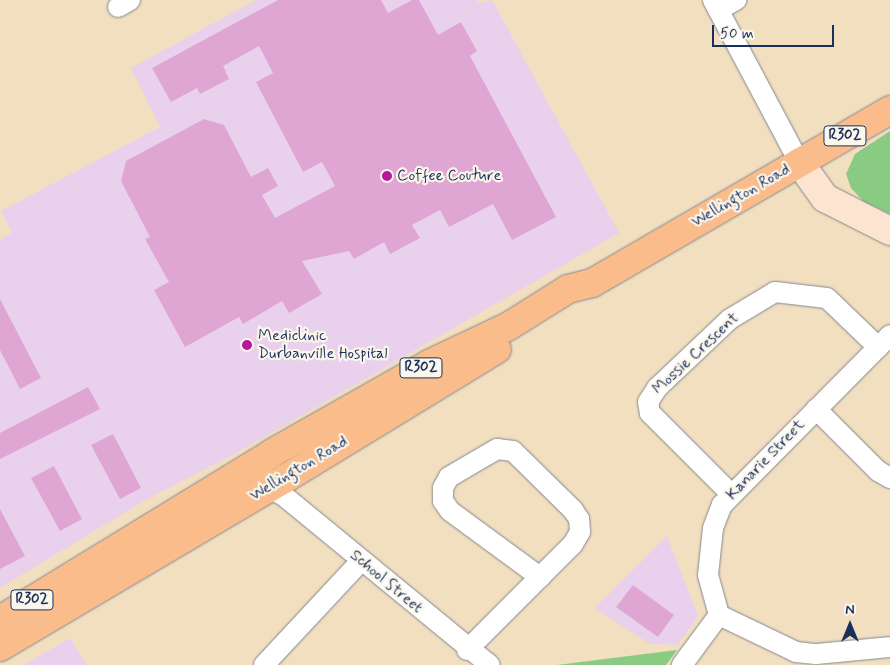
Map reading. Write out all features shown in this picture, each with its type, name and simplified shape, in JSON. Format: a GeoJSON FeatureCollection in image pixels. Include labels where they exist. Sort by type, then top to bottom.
{"type":"FeatureCollection","features":[{"type":"Feature","properties":{"kind":"main road","name":"Wellington Road"},"geometry":{"type":"LineString","coordinates":[[0,620],[264,458],[429,364],[509,326],[568,289],[592,283],[890,110]]}},
{"type":"Feature","properties":{"kind":"main road"},"geometry":{"type":"LineString","coordinates":[[799,162],[825,198],[890,231]]}},
{"type":"Feature","properties":{"kind":"main road","name":"Wellington Road"},"geometry":{"type":"LineString","coordinates":[[0,647],[280,487],[578,301],[592,283]]}},
{"type":"Feature","properties":{"kind":"street"},"geometry":{"type":"LineString","coordinates":[[736,0],[716,5],[799,162]]}},
{"type":"Feature","properties":{"kind":"street","name":"Mossie Crescent"},"geometry":{"type":"LineString","coordinates":[[731,494],[650,413],[648,402],[657,388],[730,319],[775,292],[827,298],[884,341]]}},
{"type":"Feature","properties":{"kind":"street","name":"Kanarie Street"},"geometry":{"type":"LineString","coordinates":[[719,615],[708,575],[713,528],[722,505],[884,341]]}},
{"type":"Feature","properties":{"kind":"street"},"geometry":{"type":"LineString","coordinates":[[816,409],[878,471],[890,478]]}},
{"type":"Feature","properties":{"kind":"street"},"geometry":{"type":"LineString","coordinates":[[467,650],[540,577],[578,538],[579,519],[513,451],[497,449],[450,478],[443,488],[443,500],[450,511],[540,577]]}},
{"type":"Feature","properties":{"kind":"street","name":"School Street"},"geometry":{"type":"LineString","coordinates":[[264,458],[280,487],[361,561],[467,650],[490,665]]}},
{"type":"Feature","properties":{"kind":"street"},"geometry":{"type":"LineString","coordinates":[[264,665],[361,561]]}},
{"type":"Feature","properties":{"kind":"street"},"geometry":{"type":"LineString","coordinates":[[682,665],[719,615],[796,652],[826,654],[890,647]]}},
{"type":"Feature","properties":{"kind":"shaded area","name":"Mediclinic Durbanville Hospital"},"geometry":{"type":"Polygon","coordinates":[[[256,0],[477,0],[479,3],[492,0],[619,233],[229,457],[151,497],[0,588],[0,240],[12,232],[1,211],[160,127],[131,68],[256,0]]]}},
{"type":"Feature","properties":{"kind":"shaded area"},"geometry":{"type":"Polygon","coordinates":[[[667,536],[698,616],[678,645],[650,644],[595,608],[667,536]]]}},
{"type":"Feature","properties":{"kind":"shaded area"},"geometry":{"type":"Polygon","coordinates":[[[70,638],[87,665],[24,665],[70,638]]]}},
{"type":"Feature","properties":{"kind":"green space"},"geometry":{"type":"Polygon","coordinates":[[[890,131],[890,214],[863,201],[851,188],[846,174],[855,154],[890,131]]]}},
{"type":"Feature","properties":{"kind":"green space"},"geometry":{"type":"Polygon","coordinates":[[[677,650],[666,665],[557,665],[677,650]]]}},
{"type":"Feature","properties":{"kind":"building"},"geometry":{"type":"Polygon","coordinates":[[[278,0],[381,0],[388,13],[412,0],[419,0],[438,35],[461,22],[477,51],[470,56],[556,217],[512,240],[493,204],[449,227],[440,210],[412,225],[420,238],[390,254],[384,242],[354,259],[349,251],[302,261],[322,294],[289,313],[282,301],[243,324],[239,317],[185,347],[154,290],[169,282],[145,239],[150,237],[121,181],[126,161],[204,119],[224,125],[251,177],[268,168],[278,186],[262,195],[275,218],[335,186],[322,162],[303,172],[256,82],[273,73],[259,46],[223,66],[229,79],[200,94],[197,88],[171,102],[152,68],[278,0]]]}},
{"type":"Feature","properties":{"kind":"building"},"geometry":{"type":"Polygon","coordinates":[[[0,299],[41,378],[20,389],[0,350],[0,299]]]}},
{"type":"Feature","properties":{"kind":"building"},"geometry":{"type":"Polygon","coordinates":[[[88,387],[100,409],[0,459],[0,433],[88,387]]]}},
{"type":"Feature","properties":{"kind":"building"},"geometry":{"type":"Polygon","coordinates":[[[113,434],[141,488],[120,499],[91,445],[113,434]]]}},
{"type":"Feature","properties":{"kind":"building"},"geometry":{"type":"Polygon","coordinates":[[[54,466],[82,519],[60,531],[31,478],[54,466]]]}},
{"type":"Feature","properties":{"kind":"building"},"geometry":{"type":"Polygon","coordinates":[[[0,509],[25,556],[0,569],[0,509]]]}},
{"type":"Feature","properties":{"kind":"building"},"geometry":{"type":"Polygon","coordinates":[[[633,585],[674,615],[658,637],[616,607],[633,585]]]}},
{"type":"Feature","properties":{"kind":"place","name":"Coffee Couture"},"geometry":{"type":"Point","coordinates":[387,176]}},
{"type":"Feature","properties":{"kind":"place","name":"Mediclinic Durbanville Hospital"},"geometry":{"type":"Point","coordinates":[247,345]}}]}
